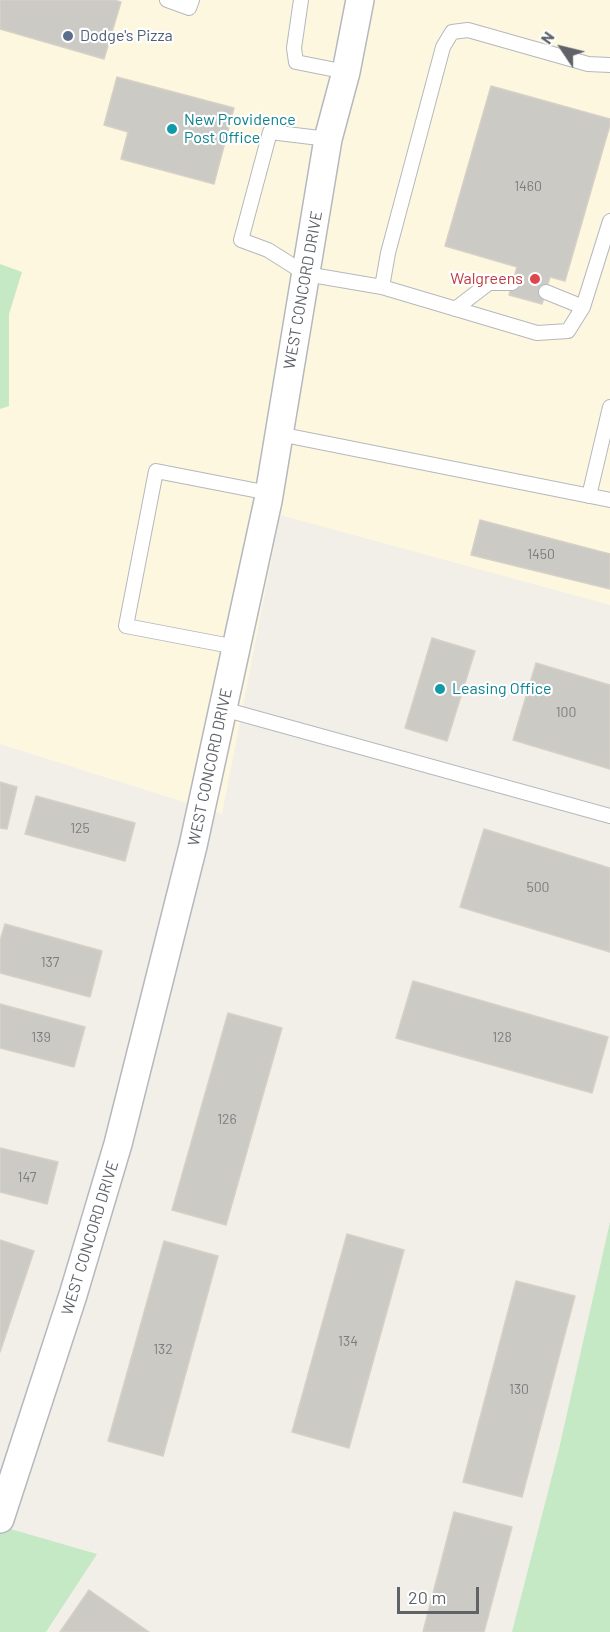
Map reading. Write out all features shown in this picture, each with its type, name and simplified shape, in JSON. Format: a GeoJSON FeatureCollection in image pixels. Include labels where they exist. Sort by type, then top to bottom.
{"type":"FeatureCollection","features":[{"type":"Feature","properties":{"kind":"street","name":"WEST CONCORD DRIVE"},"geometry":{"type":"LineString","coordinates":[[0,1519],[73,1295],[118,1144],[193,846],[269,493],[328,139],[346,72],[360,0]]}},
{"type":"Feature","properties":{"kind":"lane"},"geometry":{"type":"LineString","coordinates":[[167,0],[189,8],[192,0]]}},
{"type":"Feature","properties":{"kind":"lane"},"geometry":{"type":"LineString","coordinates":[[301,0],[294,48],[296,62],[346,72]]}},
{"type":"Feature","properties":{"kind":"lane"},"geometry":{"type":"LineString","coordinates":[[382,287],[388,254],[442,47],[452,32],[468,30],[588,64],[610,65]]}},
{"type":"Feature","properties":{"kind":"lane"},"geometry":{"type":"LineString","coordinates":[[328,139],[270,132],[241,240],[268,250],[306,274],[382,287],[537,333],[568,331],[583,307],[610,221]]}},
{"type":"Feature","properties":{"kind":"lane"},"geometry":{"type":"LineString","coordinates":[[455,309],[489,283],[512,283]]}},
{"type":"Feature","properties":{"kind":"lane"},"geometry":{"type":"LineString","coordinates":[[546,292],[583,307]]}},
{"type":"Feature","properties":{"kind":"lane"},"geometry":{"type":"LineString","coordinates":[[589,496],[610,406]]}},
{"type":"Feature","properties":{"kind":"lane"},"geometry":{"type":"LineString","coordinates":[[279,434],[610,500]]}},
{"type":"Feature","properties":{"kind":"lane"},"geometry":{"type":"LineString","coordinates":[[236,647],[126,626],[156,471],[269,493]]}},
{"type":"Feature","properties":{"kind":"lane"},"geometry":{"type":"LineString","coordinates":[[223,709],[610,816]]}},
{"type":"Feature","properties":{"kind":"shaded area"},"geometry":{"type":"Polygon","coordinates":[[[0,0],[610,0],[610,605],[280,515],[222,814],[0,744],[0,0]]]}},
{"type":"Feature","properties":{"kind":"green space"},"geometry":{"type":"Polygon","coordinates":[[[0,264],[22,272],[9,314],[9,406],[0,409],[0,264]]]}},
{"type":"Feature","properties":{"kind":"green space"},"geometry":{"type":"Polygon","coordinates":[[[610,1222],[610,1632],[512,1632],[559,1449],[610,1222]]]}},
{"type":"Feature","properties":{"kind":"green space"},"geometry":{"type":"Polygon","coordinates":[[[0,1526],[97,1554],[46,1632],[0,1632],[0,1526]]]}},
{"type":"Feature","properties":{"kind":"building","name":"Dodge's Pizza"},"geometry":{"type":"Polygon","coordinates":[[[0,0],[114,0],[121,2],[104,59],[0,29],[0,0]]]}},
{"type":"Feature","properties":{"kind":"building","name":"New Providence Post Office"},"geometry":{"type":"Polygon","coordinates":[[[117,77],[234,108],[214,184],[121,159],[128,132],[104,125],[117,77]]]}},
{"type":"Feature","properties":{"kind":"building","name":"Walgreens"},"geometry":{"type":"Polygon","coordinates":[[[491,86],[610,119],[565,281],[550,277],[542,304],[509,295],[517,267],[445,246],[491,86]]]}},
{"type":"Feature","properties":{"kind":"building"},"geometry":{"type":"Polygon","coordinates":[[[480,520],[610,554],[610,589],[471,555],[480,520]]]}},
{"type":"Feature","properties":{"kind":"building","name":"Leasing Office"},"geometry":{"type":"Polygon","coordinates":[[[432,638],[475,651],[447,741],[405,728],[432,638]]]}},
{"type":"Feature","properties":{"kind":"building"},"geometry":{"type":"Polygon","coordinates":[[[536,663],[610,685],[610,769],[513,740],[536,663]]]}},
{"type":"Feature","properties":{"kind":"building"},"geometry":{"type":"Polygon","coordinates":[[[0,782],[17,787],[7,829],[0,828],[0,782]]]}},
{"type":"Feature","properties":{"kind":"building"},"geometry":{"type":"Polygon","coordinates":[[[36,796],[135,823],[125,861],[25,834],[36,796]]]}},
{"type":"Feature","properties":{"kind":"building"},"geometry":{"type":"Polygon","coordinates":[[[484,829],[610,868],[610,952],[460,907],[484,829]]]}},
{"type":"Feature","properties":{"kind":"building"},"geometry":{"type":"Polygon","coordinates":[[[5,924],[102,951],[90,997],[0,973],[0,941],[5,924]]]}},
{"type":"Feature","properties":{"kind":"building"},"geometry":{"type":"Polygon","coordinates":[[[413,981],[608,1037],[592,1093],[396,1038],[413,981]]]}},
{"type":"Feature","properties":{"kind":"building"},"geometry":{"type":"Polygon","coordinates":[[[0,1004],[85,1027],[74,1067],[0,1048],[0,1004]]]}},
{"type":"Feature","properties":{"kind":"building"},"geometry":{"type":"Polygon","coordinates":[[[228,1013],[282,1028],[226,1225],[172,1210],[228,1013]]]}},
{"type":"Feature","properties":{"kind":"building"},"geometry":{"type":"Polygon","coordinates":[[[0,1148],[58,1162],[47,1204],[0,1192],[0,1148]]]}},
{"type":"Feature","properties":{"kind":"building"},"geometry":{"type":"Polygon","coordinates":[[[347,1234],[404,1250],[349,1448],[292,1432],[347,1234]]]}},
{"type":"Feature","properties":{"kind":"building"},"geometry":{"type":"Polygon","coordinates":[[[0,1240],[34,1251],[0,1352],[0,1240]]]}},
{"type":"Feature","properties":{"kind":"building"},"geometry":{"type":"Polygon","coordinates":[[[164,1241],[218,1256],[163,1456],[108,1441],[164,1241]]]}},
{"type":"Feature","properties":{"kind":"building"},"geometry":{"type":"Polygon","coordinates":[[[516,1281],[575,1296],[522,1497],[463,1482],[516,1281]]]}},
{"type":"Feature","properties":{"kind":"building"},"geometry":{"type":"Polygon","coordinates":[[[454,1512],[512,1527],[484,1632],[423,1632],[454,1512]]]}},
{"type":"Feature","properties":{"kind":"building"},"geometry":{"type":"Polygon","coordinates":[[[89,1590],[149,1632],[60,1632],[89,1590]]]}},
{"type":"Feature","properties":{"kind":"place","name":"Dodge's Pizza"},"geometry":{"type":"Point","coordinates":[68,36]}},
{"type":"Feature","properties":{"kind":"place","name":"New Providence Post Office"},"geometry":{"type":"Point","coordinates":[172,129]}},
{"type":"Feature","properties":{"kind":"place","name":"Walgreens"},"geometry":{"type":"Point","coordinates":[535,279]}},
{"type":"Feature","properties":{"kind":"place","name":"Leasing Office"},"geometry":{"type":"Point","coordinates":[440,689]}}]}
